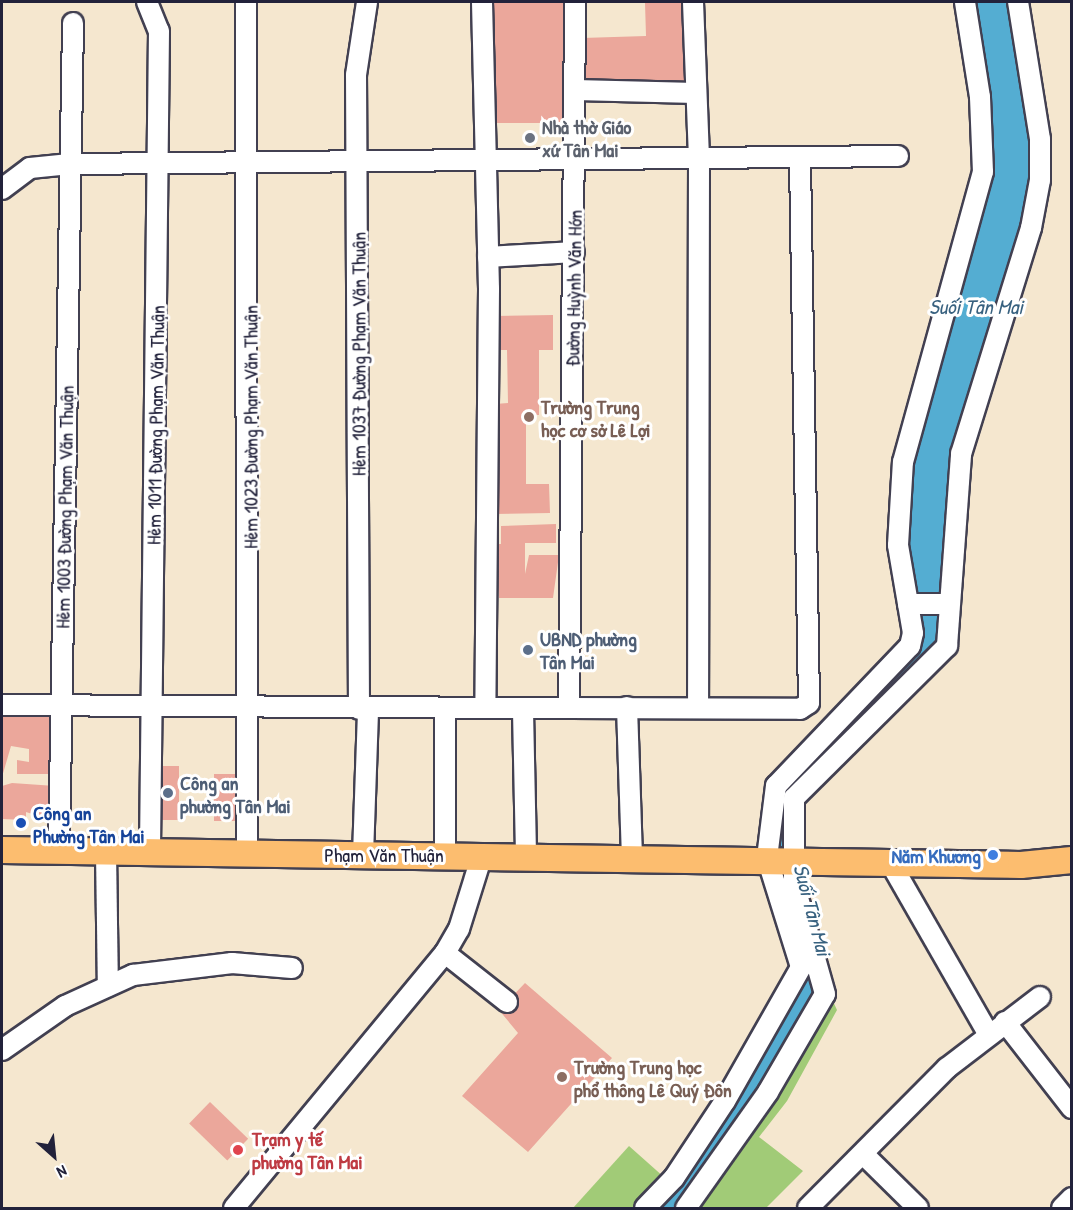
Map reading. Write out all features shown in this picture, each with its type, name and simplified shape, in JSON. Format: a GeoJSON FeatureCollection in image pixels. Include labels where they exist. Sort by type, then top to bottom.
{"type":"FeatureCollection","features":[{"type":"Feature","properties":{"kind":"main road","name":"Phạm Văn Thuận"},"geometry":{"type":"LineString","coordinates":[[2,850],[363,855],[526,854],[767,858],[891,864],[1071,861]]}},
{"type":"Feature","properties":{"kind":"street","name":"Hẻm 1011 Đường Phạm Văn Thuận"},"geometry":{"type":"LineString","coordinates":[[147,2],[158,19],[150,851]]}},
{"type":"Feature","properties":{"kind":"street","name":"Hẻm 1023 Đường Phạm Văn Thuận"},"geometry":{"type":"LineString","coordinates":[[246,2],[251,708],[247,852]]}},
{"type":"Feature","properties":{"kind":"street","name":"Hẻm 1037 Đường Phạm Văn Thuận"},"geometry":{"type":"LineString","coordinates":[[363,855],[356,75],[367,2]]}},
{"type":"Feature","properties":{"kind":"street"},"geometry":{"type":"LineString","coordinates":[[482,2],[488,257],[485,708]]}},
{"type":"Feature","properties":{"kind":"street","name":"Đường Huỳnh Văn Hớn"},"geometry":{"type":"LineString","coordinates":[[569,708],[575,2]]}},
{"type":"Feature","properties":{"kind":"street"},"geometry":{"type":"LineString","coordinates":[[693,2],[699,160],[698,707]]}},
{"type":"Feature","properties":{"kind":"street"},"geometry":{"type":"LineString","coordinates":[[645,1209],[674,1178],[725,1101],[801,968],[767,858],[776,786],[902,659],[913,633],[898,545],[903,462],[983,172],[980,97],[961,2]]}},
{"type":"Feature","properties":{"kind":"street"},"geometry":{"type":"LineString","coordinates":[[686,1209],[768,1092],[825,994],[794,884],[797,860],[793,810],[799,790],[941,654],[948,639],[961,454],[1031,228],[1040,180],[1040,139],[1018,2]]}},
{"type":"Feature","properties":{"kind":"street","name":"Hẻm 1003 Đường Phạm Văn Thuận"},"geometry":{"type":"LineString","coordinates":[[59,850],[73,23]]}},
{"type":"Feature","properties":{"kind":"street"},"geometry":{"type":"LineString","coordinates":[[575,90],[696,93]]}},
{"type":"Feature","properties":{"kind":"street"},"geometry":{"type":"LineString","coordinates":[[2,189],[30,168],[70,164],[157,162],[248,165],[358,160],[575,161],[898,156]]}},
{"type":"Feature","properties":{"kind":"street"},"geometry":{"type":"LineString","coordinates":[[2,705],[152,709],[698,707],[800,709],[809,703],[800,158]]}},
{"type":"Feature","properties":{"kind":"street"},"geometry":{"type":"LineString","coordinates":[[488,257],[574,252]]}},
{"type":"Feature","properties":{"kind":"street"},"geometry":{"type":"LineString","coordinates":[[908,604],[949,604]]}},
{"type":"Feature","properties":{"kind":"street"},"geometry":{"type":"LineString","coordinates":[[627,707],[632,857]]}},
{"type":"Feature","properties":{"kind":"street"},"geometry":{"type":"LineString","coordinates":[[445,708],[445,855]]}},
{"type":"Feature","properties":{"kind":"street"},"geometry":{"type":"LineString","coordinates":[[523,708],[526,854]]}},
{"type":"Feature","properties":{"kind":"street"},"geometry":{"type":"LineString","coordinates":[[106,851],[108,986]]}},
{"type":"Feature","properties":{"kind":"street"},"geometry":{"type":"LineString","coordinates":[[234,1209],[445,953],[459,928],[482,855]]}},
{"type":"Feature","properties":{"kind":"street"},"geometry":{"type":"LineString","coordinates":[[891,864],[989,1035]]}},
{"type":"Feature","properties":{"kind":"street"},"geometry":{"type":"LineString","coordinates":[[445,953],[507,1002]]}},
{"type":"Feature","properties":{"kind":"street"},"geometry":{"type":"LineString","coordinates":[[2,1050],[65,1006],[133,975],[232,963],[292,968]]}},
{"type":"Feature","properties":{"kind":"street"},"geometry":{"type":"LineString","coordinates":[[808,1209],[947,1068],[1041,997]]}},
{"type":"Feature","properties":{"kind":"street"},"geometry":{"type":"LineString","coordinates":[[1005,1022],[1071,1108]]}},
{"type":"Feature","properties":{"kind":"street"},"geometry":{"type":"LineString","coordinates":[[863,1154],[918,1209]]}},
{"type":"Feature","properties":{"kind":"street"},"geometry":{"type":"LineString","coordinates":[[1062,1209],[1071,1198]]}},
{"type":"Feature","properties":{"kind":"green space"},"geometry":{"type":"Polygon","coordinates":[[[831,997],[837,1010],[787,1101],[759,1137],[803,1171],[766,1208],[694,1208],[831,997]]]}},
{"type":"Feature","properties":{"kind":"green space"},"geometry":{"type":"Polygon","coordinates":[[[629,1146],[665,1178],[637,1208],[573,1208],[629,1146]]]}},
{"type":"Feature","properties":{"kind":"water","name":"Suối Tân Mai"},"geometry":{"type":"Polygon","coordinates":[[[972,2],[1011,2],[1035,159],[1029,206],[953,457],[941,639],[790,790],[818,993],[762,1088],[677,1208],[654,1208],[797,991],[778,870],[778,803],[788,780],[907,663],[911,459],[986,198],[972,2]]]}},
{"type":"Feature","properties":{"kind":"building"},"geometry":{"type":"Polygon","coordinates":[[[489,2],[568,2],[568,123],[489,123],[489,2]]]}},
{"type":"Feature","properties":{"kind":"building"},"geometry":{"type":"Polygon","coordinates":[[[686,2],[690,89],[582,86],[582,38],[646,36],[645,3],[686,2]]]}},
{"type":"Feature","properties":{"kind":"building"},"geometry":{"type":"Polygon","coordinates":[[[553,315],[553,350],[539,350],[539,415],[526,415],[526,484],[549,484],[550,513],[494,514],[495,404],[508,403],[507,350],[495,350],[495,316],[553,315]]]}},
{"type":"Feature","properties":{"kind":"building"},"geometry":{"type":"Polygon","coordinates":[[[556,524],[556,543],[525,543],[525,574],[529,555],[559,555],[553,598],[499,598],[494,544],[501,544],[501,526],[556,524]]]}},
{"type":"Feature","properties":{"kind":"building"},"geometry":{"type":"Polygon","coordinates":[[[2,714],[56,717],[52,774],[17,774],[17,760],[29,762],[29,749],[11,746],[2,777],[2,714]]]}},
{"type":"Feature","properties":{"kind":"building","name":"Công an phường Tân Mai"},"geometry":{"type":"Polygon","coordinates":[[[158,766],[179,766],[179,820],[158,820],[158,766]]]}},
{"type":"Feature","properties":{"kind":"building"},"geometry":{"type":"Polygon","coordinates":[[[214,774],[241,774],[241,821],[214,821],[214,774]]]}},
{"type":"Feature","properties":{"kind":"building"},"geometry":{"type":"Polygon","coordinates":[[[12,783],[55,786],[48,819],[26,812],[26,820],[2,819],[2,786],[12,783]]]}},
{"type":"Feature","properties":{"kind":"building"},"geometry":{"type":"Polygon","coordinates":[[[525,983],[612,1058],[528,1152],[462,1096],[518,1033],[499,1010],[525,983]]]}},
{"type":"Feature","properties":{"kind":"building","name":"Trạm y tế phường Tân Mai"},"geometry":{"type":"Polygon","coordinates":[[[210,1102],[248,1139],[227,1160],[189,1124],[210,1102]]]}},
{"type":"Feature","properties":{"kind":"place","name":"Nhà thờ Giáo xứ Tân Mai"},"geometry":{"type":"Point","coordinates":[530,138]}},
{"type":"Feature","properties":{"kind":"place","name":"Trường Trung học cơ sở Lê Lợi"},"geometry":{"type":"Point","coordinates":[529,417]}},
{"type":"Feature","properties":{"kind":"place","name":"UBND phường Tân Mai"},"geometry":{"type":"Point","coordinates":[528,650]}},
{"type":"Feature","properties":{"kind":"place","name":"Công an phường Tân Mai"},"geometry":{"type":"Point","coordinates":[168,793]}},
{"type":"Feature","properties":{"kind":"place","name":"Công an Phường Tân Mai"},"geometry":{"type":"Point","coordinates":[21,823]}},
{"type":"Feature","properties":{"kind":"place","name":"Năm Khương"},"geometry":{"type":"Point","coordinates":[993,855]}},
{"type":"Feature","properties":{"kind":"place","name":"Trường Trung học phổ thông Lê Quý Đôn"},"geometry":{"type":"Point","coordinates":[562,1077]}},
{"type":"Feature","properties":{"kind":"place","name":"Trạm y tế phường Tân Mai"},"geometry":{"type":"Point","coordinates":[238,1150]}}]}
